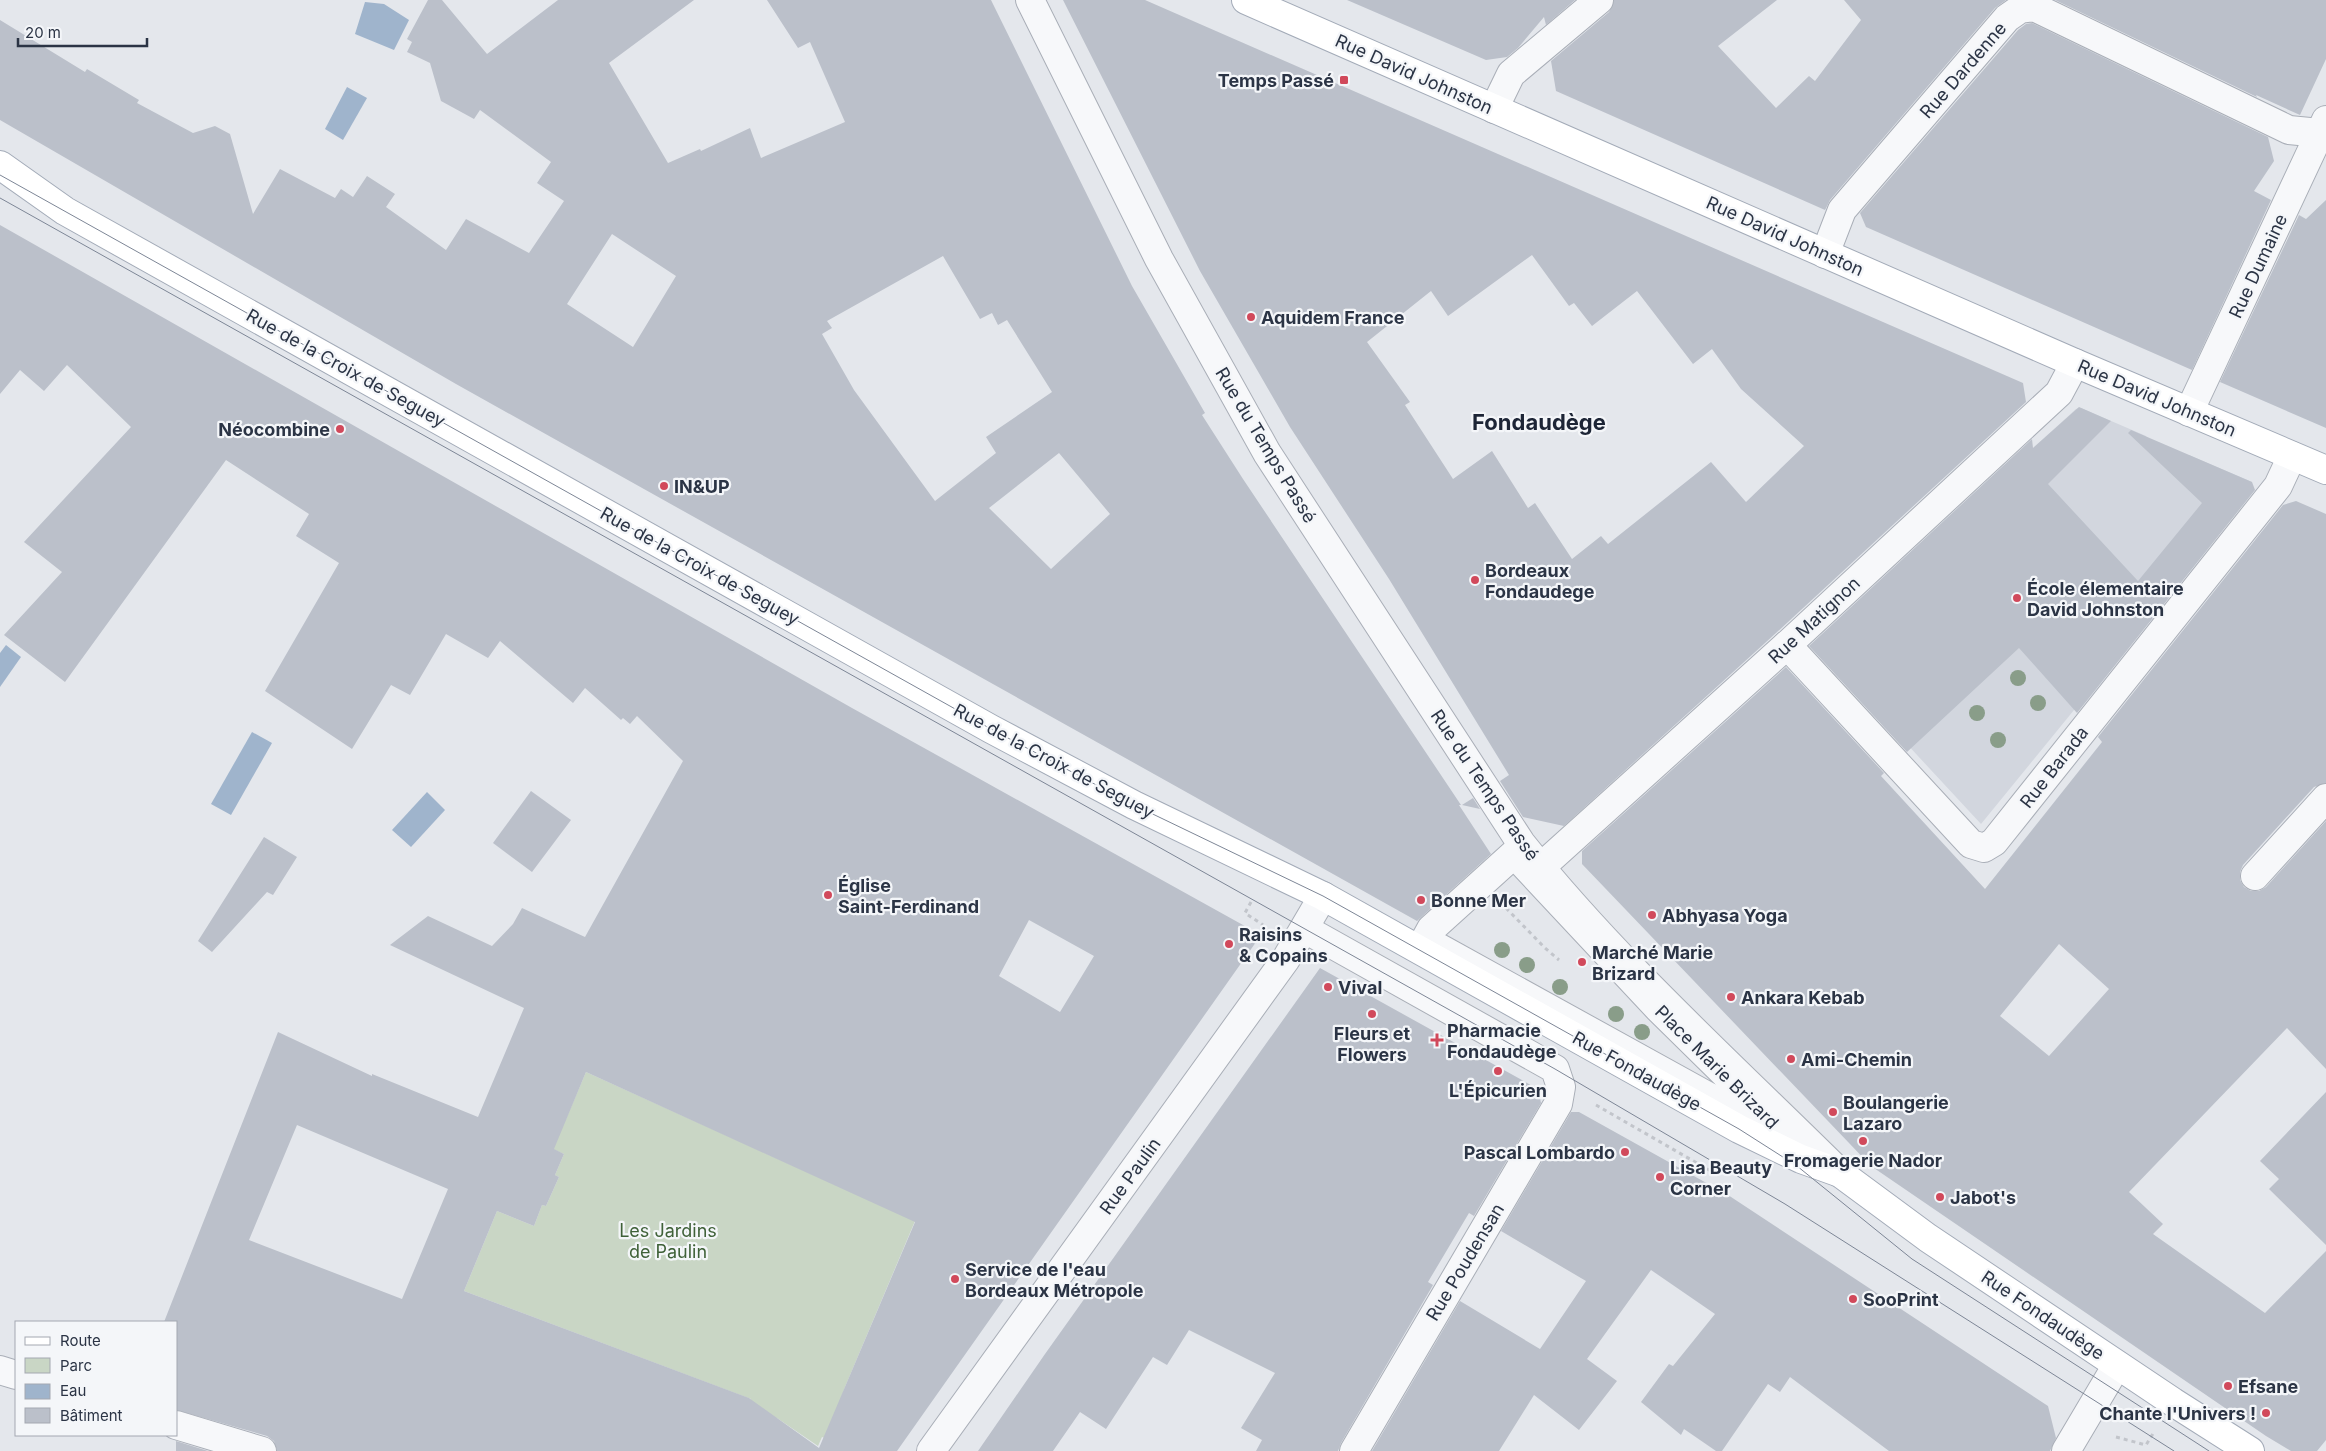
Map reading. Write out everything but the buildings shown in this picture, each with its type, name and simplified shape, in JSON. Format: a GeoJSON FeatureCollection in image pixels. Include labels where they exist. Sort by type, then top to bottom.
{"type":"FeatureCollection","features":[{"type":"Feature","properties":{"kind":"main road","name":"Rue David Johnston"},"geometry":{"type":"LineString","coordinates":[[1260,3],[1494,109],[2075,363],[2326,470]]}},
{"type":"Feature","properties":{"kind":"main road","name":"Rue de la Croix de Seguey"},"geometry":{"type":"LineString","coordinates":[[0,165],[65,211],[991,729],[1134,805],[1270,869],[1412,944]]}},
{"type":"Feature","properties":{"kind":"main road","name":"Rue Fondaudège"},"geometry":{"type":"LineString","coordinates":[[1412,944],[1739,1129],[1801,1159],[1840,1173],[1920,1232],[2117,1365],[2250,1451]]}},
{"type":"Feature","properties":{"kind":"street","name":"Rue du Temps Passé"},"geometry":{"type":"LineString","coordinates":[[1030,0],[1159,258],[1266,453],[1522,843],[1536,871]]}},
{"type":"Feature","properties":{"kind":"street"},"geometry":{"type":"LineString","coordinates":[[1494,109],[1511,74],[1598,0]]}},
{"type":"Feature","properties":{"kind":"street","name":"Rue Dardenne"},"geometry":{"type":"LineString","coordinates":[[1825,254],[1842,210],[2007,18],[2020,9],[2034,6],[2289,130],[2323,126]]}},
{"type":"Feature","properties":{"kind":"street","name":"Rue Dumaine"},"geometry":{"type":"LineString","coordinates":[[2189,412],[2323,126]]}},
{"type":"Feature","properties":{"kind":"street","name":"Rue Matignon"},"geometry":{"type":"LineString","coordinates":[[1536,871],[1787,645],[2059,393],[2075,363]]}},
{"type":"Feature","properties":{"kind":"street","name":"Rue Barada"},"geometry":{"type":"LineString","coordinates":[[1787,645],[1971,844],[1984,848],[1994,842],[2278,486],[2292,456]]}},
{"type":"Feature","properties":{"kind":"street"},"geometry":{"type":"LineString","coordinates":[[2255,876],[2326,798]]}},
{"type":"Feature","properties":{"kind":"street","name":"Place Marie Brizard"},"geometry":{"type":"LineString","coordinates":[[1514,854],[1536,871],[1658,1008],[1780,1128],[1784,1135],[1778,1135],[1426,940],[1431,929],[1514,854]]}},
{"type":"Feature","properties":{"kind":"street","name":"Rue Fondaudège"},"geometry":{"type":"LineString","coordinates":[[1536,871],[1840,1173]]}},
{"type":"Feature","properties":{"kind":"street","name":"Rue Paulin"},"geometry":{"type":"LineString","coordinates":[[931,1451],[1286,959],[1323,896]]}},
{"type":"Feature","properties":{"kind":"street","name":"Rue Poudensan"},"geometry":{"type":"LineString","coordinates":[[1305,929],[1555,1069],[1561,1087],[1558,1104],[1354,1451]]}},
{"type":"Feature","properties":{"kind":"street"},"geometry":{"type":"LineString","coordinates":[[2066,1451],[2082,1421],[2117,1365]]}},
{"type":"Feature","properties":{"kind":"street"},"geometry":{"type":"LineString","coordinates":[[0,1370],[15,1375]]}},
{"type":"Feature","properties":{"kind":"street"},"geometry":{"type":"LineString","coordinates":[[178,1426],[262,1451]]}},
{"type":"Feature","properties":{"kind":"path"},"geometry":{"type":"LineString","coordinates":[[1270,869],[1245,913],[1266,927],[1264,944],[1286,959]]}},
{"type":"Feature","properties":{"kind":"path"},"geometry":{"type":"LineString","coordinates":[[1558,1104],[1568,1107],[1586,1100],[1716,1174],[1721,1164]]}},
{"type":"Feature","properties":{"kind":"path"},"geometry":{"type":"LineString","coordinates":[[2082,1421],[2099,1433],[2146,1445],[2173,1402]]}},
{"type":"Feature","properties":{"kind":"shaded area","name":"École élementaire David Johnston"},"geometry":{"type":"Polygon","coordinates":[[[2081,408],[2146,436],[2149,444],[2180,458],[2189,455],[2252,482],[2074,710],[1981,824],[1816,646],[2076,409],[2081,408]]]}},
{"type":"Feature","properties":{"kind":"green space","name":"Les Jardins de Paulin"},"geometry":{"type":"Polygon","coordinates":[[[586,1072],[915,1221],[845,1387],[827,1439],[822,1437],[818,1446],[777,1418],[740,1429],[751,1399],[464,1291],[497,1211],[534,1226],[542,1205],[546,1206],[559,1177],[555,1175],[564,1154],[528,1138],[566,1119],[586,1072]]]}},
{"type":"Feature","properties":{"kind":"water"},"geometry":{"type":"Polygon","coordinates":[[[365,2],[384,4],[409,20],[394,50],[355,34],[365,2]]]}},
{"type":"Feature","properties":{"kind":"water"},"geometry":{"type":"Polygon","coordinates":[[[347,87],[367,98],[343,140],[325,129],[347,87]]]}},
{"type":"Feature","properties":{"kind":"water"},"geometry":{"type":"Polygon","coordinates":[[[6,645],[21,657],[0,687],[0,653],[6,645]]]}},
{"type":"Feature","properties":{"kind":"water"},"geometry":{"type":"Polygon","coordinates":[[[252,732],[272,743],[231,815],[211,804],[252,732]]]}},
{"type":"Feature","properties":{"kind":"water"},"geometry":{"type":"Polygon","coordinates":[[[427,792],[445,810],[411,847],[392,830],[427,792]]]}},
{"type":"Feature","properties":{"kind":"tram line"},"geometry":{"type":"LineString","coordinates":[[0,175],[991,729],[1134,805],[1323,896],[1739,1129],[1797,1166],[1912,1259],[2209,1451]]}},
{"type":"Feature","properties":{"kind":"tram line"},"geometry":{"type":"LineString","coordinates":[[0,198],[1555,1069],[1785,1204],[2174,1451]]}},
{"type":"Feature","properties":{"kind":"place","name":"Temps Passé"},"geometry":{"type":"Point","coordinates":[1344,80]}},
{"type":"Feature","properties":{"kind":"place","name":"Aquidem France"},"geometry":{"type":"Point","coordinates":[1251,317]}},
{"type":"Feature","properties":{"kind":"place","name":"Néocombine"},"geometry":{"type":"Point","coordinates":[340,429]}},
{"type":"Feature","properties":{"kind":"place","name":"IN&UP"},"geometry":{"type":"Point","coordinates":[664,486]}},
{"type":"Feature","properties":{"kind":"place","name":"Bordeaux Fondaudege"},"geometry":{"type":"Point","coordinates":[1475,580]}},
{"type":"Feature","properties":{"kind":"place","name":"École élementaire David Johnston"},"geometry":{"type":"Point","coordinates":[2017,598]}},
{"type":"Feature","properties":{"kind":"place","name":"Église Saint-Ferdinand"},"geometry":{"type":"Point","coordinates":[828,895]}},
{"type":"Feature","properties":{"kind":"place","name":"Bonne Mer"},"geometry":{"type":"Point","coordinates":[1421,900]}},
{"type":"Feature","properties":{"kind":"place","name":"Abhyasa Yoga"},"geometry":{"type":"Point","coordinates":[1652,915]}},
{"type":"Feature","properties":{"kind":"place","name":"Raisins & Copains"},"geometry":{"type":"Point","coordinates":[1229,944]}},
{"type":"Feature","properties":{"kind":"place","name":"Marché Marie Brizard"},"geometry":{"type":"Point","coordinates":[1582,962]}},
{"type":"Feature","properties":{"kind":"place","name":"Vival"},"geometry":{"type":"Point","coordinates":[1328,987]}},
{"type":"Feature","properties":{"kind":"place","name":"Ankara Kebab"},"geometry":{"type":"Point","coordinates":[1731,997]}},
{"type":"Feature","properties":{"kind":"place","name":"Fleurs et Flowers"},"geometry":{"type":"Point","coordinates":[1372,1014]}},
{"type":"Feature","properties":{"kind":"place","name":"Pharmacie Fondaudège"},"geometry":{"type":"Point","coordinates":[1437,1040]}},
{"type":"Feature","properties":{"kind":"place","name":"Ami-Chemin"},"geometry":{"type":"Point","coordinates":[1791,1059]}},
{"type":"Feature","properties":{"kind":"place","name":"L'Épicurien"},"geometry":{"type":"Point","coordinates":[1498,1071]}},
{"type":"Feature","properties":{"kind":"place","name":"Boulangerie Lazaro"},"geometry":{"type":"Point","coordinates":[1833,1112]}},
{"type":"Feature","properties":{"kind":"place","name":"Fromagerie Nador"},"geometry":{"type":"Point","coordinates":[1863,1141]}},
{"type":"Feature","properties":{"kind":"place","name":"Pascal Lombardo"},"geometry":{"type":"Point","coordinates":[1625,1152]}},
{"type":"Feature","properties":{"kind":"place","name":"Lisa Beauty Corner"},"geometry":{"type":"Point","coordinates":[1660,1177]}},
{"type":"Feature","properties":{"kind":"place","name":"Jabot's"},"geometry":{"type":"Point","coordinates":[1940,1197]}},
{"type":"Feature","properties":{"kind":"place","name":"Service de l'eau Bordeaux Métropole"},"geometry":{"type":"Point","coordinates":[955,1279]}},
{"type":"Feature","properties":{"kind":"place","name":"SooPrint"},"geometry":{"type":"Point","coordinates":[1853,1299]}},
{"type":"Feature","properties":{"kind":"place","name":"Efsane"},"geometry":{"type":"Point","coordinates":[2228,1386]}},
{"type":"Feature","properties":{"kind":"place","name":"Chante l'Univers !"},"geometry":{"type":"Point","coordinates":[2266,1413]}},
{"type":"Feature","properties":{"kind":"district","name":"Fondaudège"},"geometry":{"type":"Point","coordinates":[1539,422]}}]}
